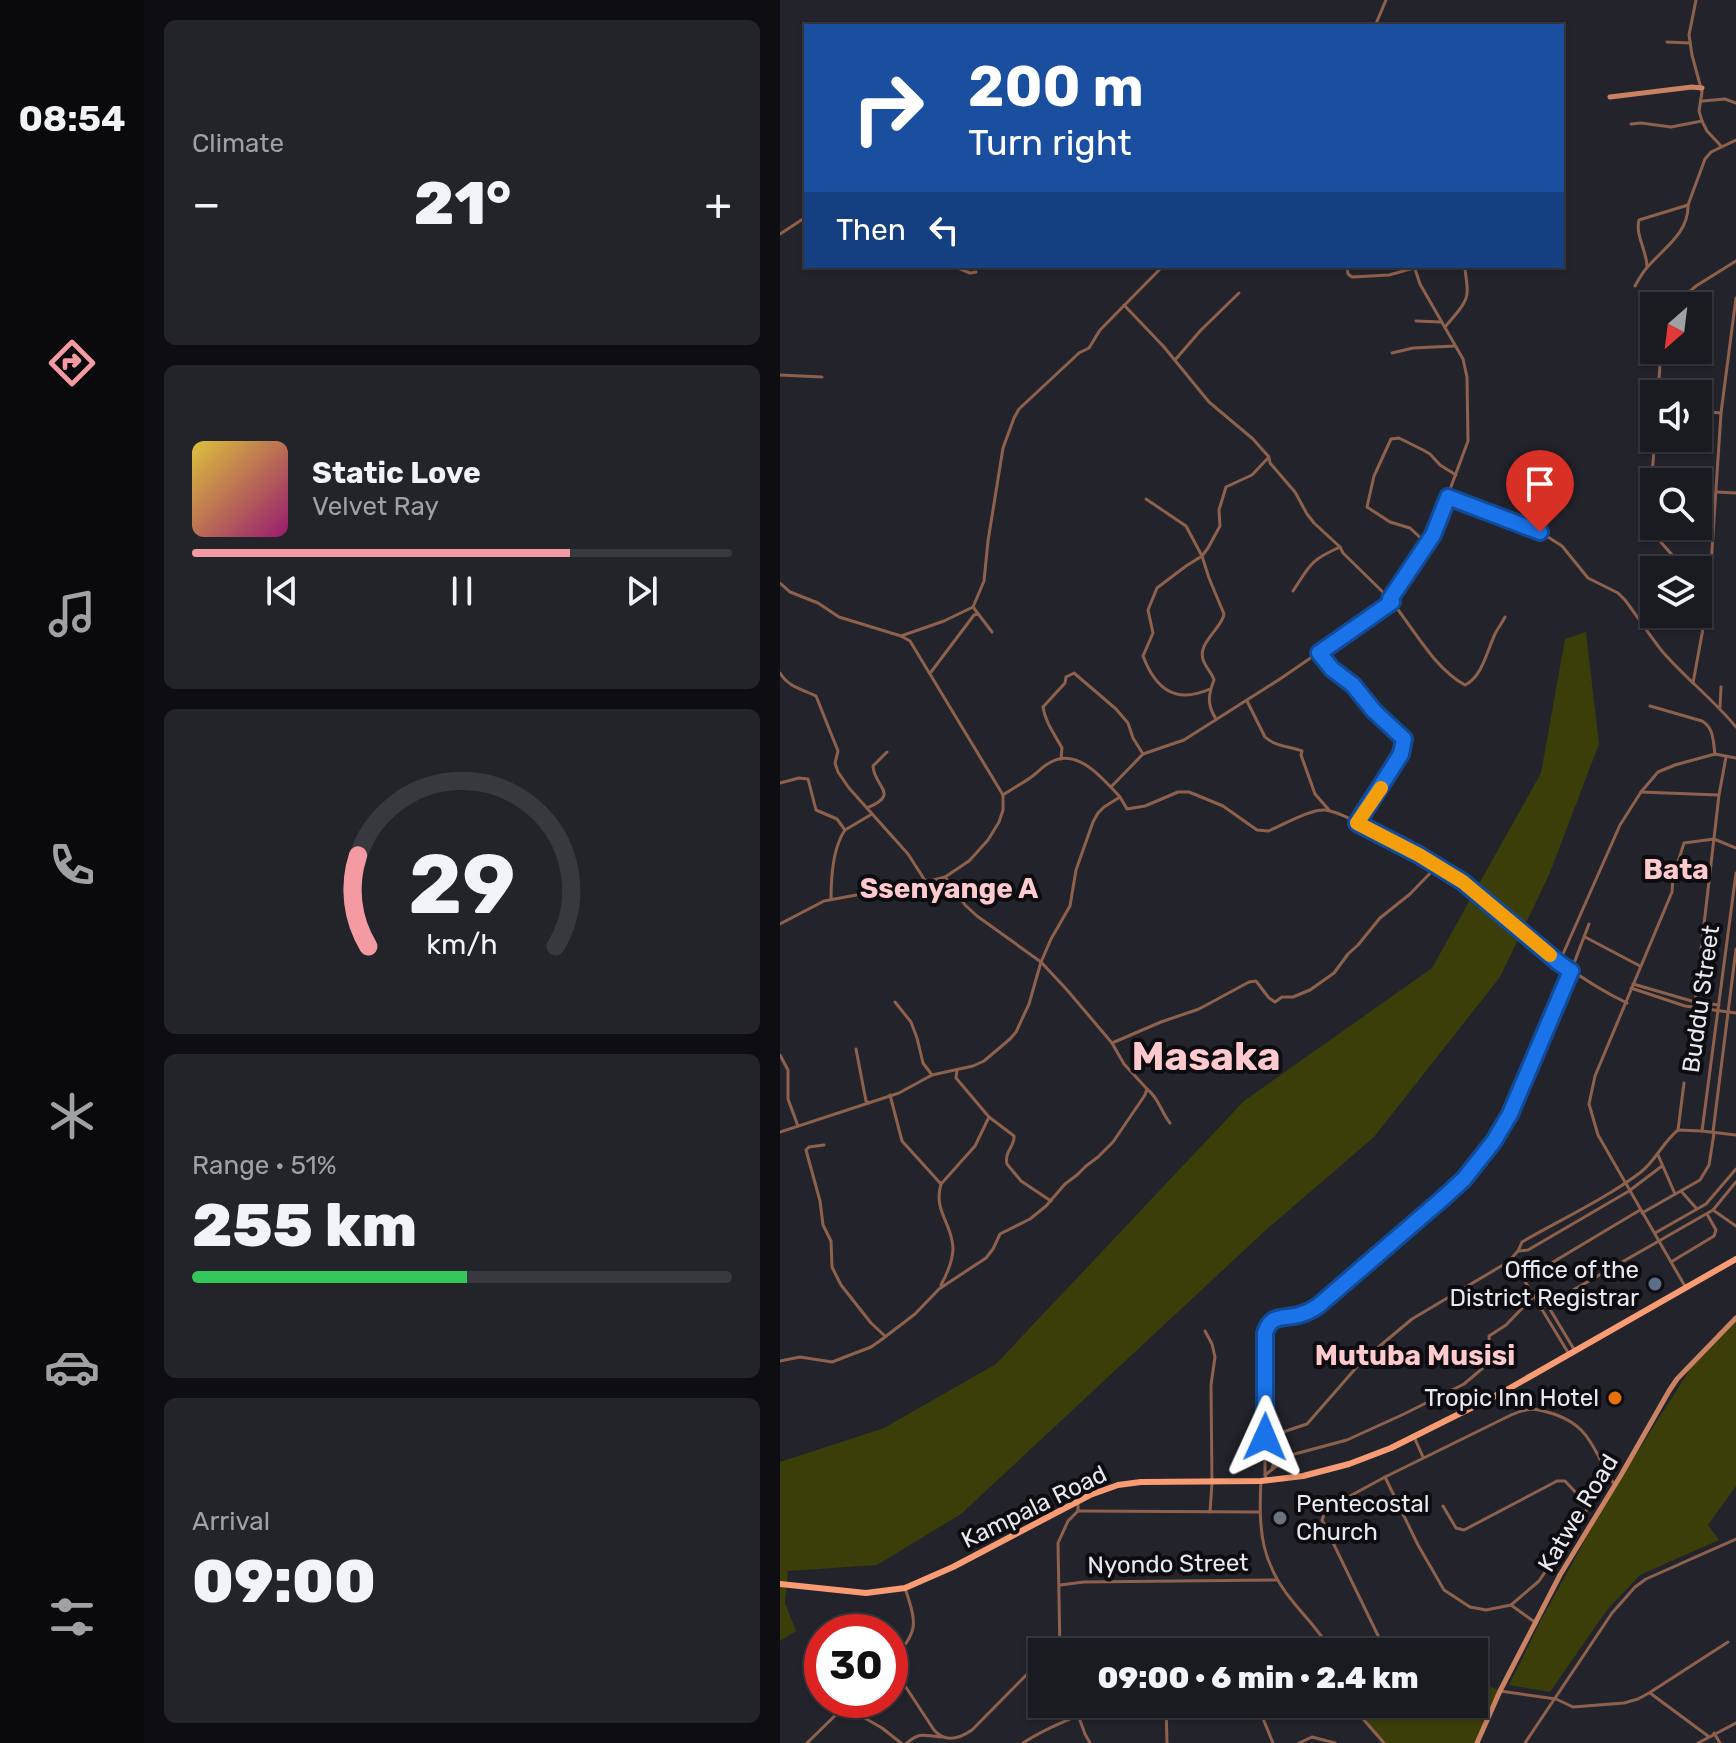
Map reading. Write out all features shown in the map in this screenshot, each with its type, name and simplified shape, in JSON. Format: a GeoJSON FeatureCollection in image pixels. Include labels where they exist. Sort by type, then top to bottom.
{"type":"FeatureCollection","features":[{"type":"Feature","properties":{"kind":"main road","name":"Kampala Road"},"geometry":{"type":"LineString","coordinates":[[780,1584],[851,1592],[905,1588],[1110,1487],[1128,1483],[1212,1483],[1303,1476],[1349,1464],[1391,1448],[1503,1392],[1735,1262]]}},
{"type":"Feature","properties":{"kind":"street"},"geometry":{"type":"LineString","coordinates":[[1376,24],[1386,0]]}},
{"type":"Feature","properties":{"kind":"street"},"geometry":{"type":"LineString","coordinates":[[1696,0],[1689,30],[1702,88],[1699,111],[1707,131],[1722,147]]}},
{"type":"Feature","properties":{"kind":"street"},"geometry":{"type":"LineString","coordinates":[[1667,42],[1690,43]]}},
{"type":"Feature","properties":{"kind":"street"},"geometry":{"type":"LineString","coordinates":[[1610,97],[1702,88]]}},
{"type":"Feature","properties":{"kind":"street"},"geometry":{"type":"LineString","coordinates":[[1702,101],[1725,99],[1736,103]]}},
{"type":"Feature","properties":{"kind":"street"},"geometry":{"type":"LineString","coordinates":[[1631,124],[1671,127],[1702,121]]}},
{"type":"Feature","properties":{"kind":"street"},"geometry":{"type":"LineString","coordinates":[[1635,286],[1647,267],[1683,227],[1705,159],[1711,152],[1736,140]]}},
{"type":"Feature","properties":{"kind":"street"},"geometry":{"type":"LineString","coordinates":[[1647,267],[1647,257],[1637,229],[1639,220],[1688,205]]}},
{"type":"Feature","properties":{"kind":"street"},"geometry":{"type":"LineString","coordinates":[[780,234],[804,218]]}},
{"type":"Feature","properties":{"kind":"street"},"geometry":{"type":"LineString","coordinates":[[1689,292],[1736,261]]}},
{"type":"Feature","properties":{"kind":"street"},"geometry":{"type":"LineString","coordinates":[[958,268],[976,272]]}},
{"type":"Feature","properties":{"kind":"street"},"geometry":{"type":"LineString","coordinates":[[901,636],[973,607],[984,581],[1003,448],[1014,418],[1019,409],[1069,362],[1089,348],[1100,330],[1161,268]]}},
{"type":"Feature","properties":{"kind":"street"},"geometry":{"type":"LineString","coordinates":[[1347,268],[1352,277],[1389,275],[1411,268]]}},
{"type":"Feature","properties":{"kind":"street"},"geometry":{"type":"LineString","coordinates":[[1111,787],[1143,754],[1184,740],[1319,653],[1391,600],[1433,535],[1468,441],[1467,377],[1463,359],[1420,284],[1414,268]]}},
{"type":"Feature","properties":{"kind":"street"},"geometry":{"type":"LineString","coordinates":[[1445,327],[1465,302],[1468,292],[1465,268]]}},
{"type":"Feature","properties":{"kind":"street"},"geometry":{"type":"LineString","coordinates":[[1175,360],[1239,293]]}},
{"type":"Feature","properties":{"kind":"street"},"geometry":{"type":"LineString","coordinates":[[1712,557],[1721,413],[1734,337],[1736,298]]}},
{"type":"Feature","properties":{"kind":"street"},"geometry":{"type":"LineString","coordinates":[[1124,305],[1209,402],[1253,439],[1295,492],[1307,514],[1391,600],[1439,663],[1465,685],[1475,678],[1505,617]]}},
{"type":"Feature","properties":{"kind":"street"},"geometry":{"type":"LineString","coordinates":[[1416,321],[1441,322]]}},
{"type":"Feature","properties":{"kind":"street"},"geometry":{"type":"LineString","coordinates":[[1392,353],[1405,349],[1455,346]]}},
{"type":"Feature","properties":{"kind":"street"},"geometry":{"type":"LineString","coordinates":[[780,375],[822,377]]}},
{"type":"Feature","properties":{"kind":"street"},"geometry":{"type":"LineString","coordinates":[[1712,412],[1721,413]]}},
{"type":"Feature","properties":{"kind":"street"},"geometry":{"type":"LineString","coordinates":[[1426,544],[1410,528],[1390,522],[1367,507],[1374,476],[1391,439],[1396,438],[1430,454],[1456,475]]}},
{"type":"Feature","properties":{"kind":"street"},"geometry":{"type":"LineString","coordinates":[[1210,689],[1189,696],[1162,686],[1143,656],[1153,633],[1148,610],[1157,588],[1202,556],[1220,526],[1223,490],[1257,472],[1269,457]]}},
{"type":"Feature","properties":{"kind":"street"},"geometry":{"type":"LineString","coordinates":[[1717,492],[1736,493]]}},
{"type":"Feature","properties":{"kind":"street"},"geometry":{"type":"LineString","coordinates":[[1448,497],[1540,532],[1562,546],[1588,578],[1618,593],[1625,600],[1662,650],[1736,727]]}},
{"type":"Feature","properties":{"kind":"street"},"geometry":{"type":"LineString","coordinates":[[1146,499],[1186,526],[1202,556],[1224,617],[1209,638],[1203,661],[1214,680],[1209,708],[1216,719]]}},
{"type":"Feature","properties":{"kind":"street"},"geometry":{"type":"LineString","coordinates":[[1660,540],[1673,556]]}},
{"type":"Feature","properties":{"kind":"street"},"geometry":{"type":"LineString","coordinates":[[1293,591],[1308,566],[1319,556],[1340,547]]}},
{"type":"Feature","properties":{"kind":"street"},"geometry":{"type":"LineString","coordinates":[[780,583],[790,592],[818,603],[839,617],[910,641],[1003,795],[1003,810],[988,840],[969,861],[945,877],[831,899],[780,924]]}},
{"type":"Feature","properties":{"kind":"street"},"geometry":{"type":"LineString","coordinates":[[973,607],[992,632]]}},
{"type":"Feature","properties":{"kind":"street"},"geometry":{"type":"LineString","coordinates":[[930,673],[974,615],[978,614]]}},
{"type":"Feature","properties":{"kind":"street"},"geometry":{"type":"LineString","coordinates":[[1693,683],[1703,628]]}},
{"type":"Feature","properties":{"kind":"street"},"geometry":{"type":"LineString","coordinates":[[1319,653],[1404,739],[1401,754],[1357,823]]}},
{"type":"Feature","properties":{"kind":"street"},"geometry":{"type":"LineString","coordinates":[[780,673],[784,680],[812,694],[819,701],[838,751],[836,767],[849,788],[897,840],[926,882]]}},
{"type":"Feature","properties":{"kind":"street"},"geometry":{"type":"LineString","coordinates":[[1061,759],[1062,748],[1043,707],[1065,683],[1066,677],[1074,673],[1128,723],[1143,754]]}},
{"type":"Feature","properties":{"kind":"street"},"geometry":{"type":"LineString","coordinates":[[1720,707],[1721,687]]}},
{"type":"Feature","properties":{"kind":"street"},"geometry":{"type":"LineString","coordinates":[[1247,700],[1269,741],[1302,751],[1315,794],[1329,810],[1380,833],[1438,865],[1463,882],[1559,963],[1627,1003]]}},
{"type":"Feature","properties":{"kind":"street"},"geometry":{"type":"LineString","coordinates":[[1650,706],[1708,725],[1715,754]]}},
{"type":"Feature","properties":{"kind":"street"},"geometry":{"type":"LineString","coordinates":[[867,808],[877,804],[884,795],[873,774],[873,766],[887,752]]}},
{"type":"Feature","properties":{"kind":"street"},"geometry":{"type":"LineString","coordinates":[[1559,963],[1620,825],[1658,772],[1715,754],[1736,758]]}},
{"type":"Feature","properties":{"kind":"street"},"geometry":{"type":"LineString","coordinates":[[1695,1002],[1726,757]]}},
{"type":"Feature","properties":{"kind":"street"},"geometry":{"type":"LineString","coordinates":[[1003,795],[1051,761],[1061,759],[1083,763],[1096,771],[1127,809],[1145,806],[1178,792],[1189,792],[1223,806],[1262,831],[1315,811],[1329,810]]}},
{"type":"Feature","properties":{"kind":"street"},"geometry":{"type":"LineString","coordinates":[[780,783],[808,779],[816,810],[837,819],[845,830]]}},
{"type":"Feature","properties":{"kind":"street"},"geometry":{"type":"LineString","coordinates":[[1641,792],[1719,795]]}},
{"type":"Feature","properties":{"kind":"street"},"geometry":{"type":"LineString","coordinates":[[780,1132],[899,1093],[932,1075],[973,1066],[984,1061],[1010,1039],[1029,1004],[1051,939],[1070,906],[1076,870],[1093,822],[1104,807],[1120,797]]}},
{"type":"Feature","properties":{"kind":"street"},"geometry":{"type":"LineString","coordinates":[[831,899],[837,845],[845,830],[872,814]]}},
{"type":"Feature","properties":{"kind":"street"},"geometry":{"type":"LineString","coordinates":[[1686,1288],[1598,1135],[1589,1104],[1595,1076],[1672,892],[1684,843],[1714,839],[1736,848]]}},
{"type":"Feature","properties":{"kind":"street"},"geometry":{"type":"LineString","coordinates":[[1112,1043],[1199,1009],[1249,982],[1256,981],[1275,1002],[1282,997],[1293,997],[1310,990],[1334,973],[1380,918],[1410,894],[1438,865]]}},
{"type":"Feature","properties":{"kind":"street","name":"Buddu Street"},"geometry":{"type":"LineString","coordinates":[[1702,1131],[1734,907],[1736,873]]}},
{"type":"Feature","properties":{"kind":"street"},"geometry":{"type":"LineString","coordinates":[[922,875],[936,879]]}},
{"type":"Feature","properties":{"kind":"street"},"geometry":{"type":"LineString","coordinates":[[945,877],[965,905],[1041,962],[1076,999],[1112,1043],[1124,1064],[1156,1097],[1162,1114],[1170,1123]]}},
{"type":"Feature","properties":{"kind":"street"},"geometry":{"type":"LineString","coordinates":[[1323,1638],[1276,1580],[1265,1554],[1259,1512],[1265,1479],[1267,1327],[1274,1318],[1297,1315],[1318,1306],[1464,1179],[1494,1141],[1510,1114],[1589,924]]}},
{"type":"Feature","properties":{"kind":"street"},"geometry":{"type":"LineString","coordinates":[[1585,937],[1640,966]]}},
{"type":"Feature","properties":{"kind":"street"},"geometry":{"type":"LineString","coordinates":[[1523,1280],[1700,1180],[1709,1165],[1714,1133],[1736,949]]}},
{"type":"Feature","properties":{"kind":"street"},"geometry":{"type":"LineString","coordinates":[[1632,986],[1719,1005]]}},
{"type":"Feature","properties":{"kind":"street"},"geometry":{"type":"LineString","coordinates":[[1632,986],[1685,1006],[1736,1013]]}},
{"type":"Feature","properties":{"kind":"street"},"geometry":{"type":"LineString","coordinates":[[895,1002],[911,1022],[923,1063],[932,1075]]}},
{"type":"Feature","properties":{"kind":"street"},"geometry":{"type":"LineString","coordinates":[[856,1049],[866,1101],[869,1103]]}},
{"type":"Feature","properties":{"kind":"street"},"geometry":{"type":"LineString","coordinates":[[780,1055],[788,1070],[788,1099],[798,1126]]}},
{"type":"Feature","properties":{"kind":"street"},"geometry":{"type":"LineString","coordinates":[[957,1068],[956,1078],[989,1117],[1013,1134],[1015,1138],[1007,1152],[1007,1164],[1021,1181],[1051,1201]]}},
{"type":"Feature","properties":{"kind":"street"},"geometry":{"type":"LineString","coordinates":[[1678,1130],[1684,1083]]}},
{"type":"Feature","properties":{"kind":"street"},"geometry":{"type":"LineString","coordinates":[[780,1361],[800,1357],[824,1362],[838,1361],[871,1347],[915,1314],[939,1289],[986,1258],[1000,1234],[1030,1219],[1051,1201],[1065,1184],[1113,1142],[1147,1089]]}},
{"type":"Feature","properties":{"kind":"street"},"geometry":{"type":"LineString","coordinates":[[890,1095],[902,1141],[941,1184]]}},
{"type":"Feature","properties":{"kind":"street"},"geometry":{"type":"LineString","coordinates":[[939,1289],[948,1271],[953,1249],[938,1198],[941,1184],[975,1146],[989,1117]]}},
{"type":"Feature","properties":{"kind":"street"},"geometry":{"type":"LineString","coordinates":[[1265,1479],[1272,1469],[1283,1432],[1307,1424],[1363,1360],[1412,1319],[1512,1260],[1522,1242],[1644,1170],[1678,1130],[1736,1135]]}},
{"type":"Feature","properties":{"kind":"street"},"geometry":{"type":"LineString","coordinates":[[824,1145],[806,1150],[823,1225],[831,1241],[832,1267],[841,1285],[885,1336]]}},
{"type":"Feature","properties":{"kind":"street"},"geometry":{"type":"LineString","coordinates":[[1658,1155],[1675,1194]]}},
{"type":"Feature","properties":{"kind":"street"},"geometry":{"type":"LineString","coordinates":[[1518,1251],[1528,1250],[1629,1191],[1662,1166]]}},
{"type":"Feature","properties":{"kind":"street"},"geometry":{"type":"LineString","coordinates":[[1655,1233],[1711,1200],[1736,1169]]}},
{"type":"Feature","properties":{"kind":"street"},"geometry":{"type":"LineString","coordinates":[[1540,1309],[1707,1214],[1736,1182]]}},
{"type":"Feature","properties":{"kind":"street"},"geometry":{"type":"LineString","coordinates":[[1681,1191],[1697,1210]]}},
{"type":"Feature","properties":{"kind":"street"},"geometry":{"type":"LineString","coordinates":[[1711,1200],[1715,1208],[1736,1226]]}},
{"type":"Feature","properties":{"kind":"street"},"geometry":{"type":"LineString","coordinates":[[1671,1262],[1714,1236],[1716,1230],[1707,1214]]}},
{"type":"Feature","properties":{"kind":"street"},"geometry":{"type":"LineString","coordinates":[[1512,1260],[1540,1309],[1572,1352]]}},
{"type":"Feature","properties":{"kind":"street"},"geometry":{"type":"LineString","coordinates":[[1272,1469],[1291,1455],[1347,1440],[1382,1426],[1464,1384],[1490,1362],[1489,1336],[1506,1325],[1533,1297]]}},
{"type":"Feature","properties":{"kind":"street"},"geometry":{"type":"LineString","coordinates":[[1547,1305],[1572,1352]]}},
{"type":"Feature","properties":{"kind":"street","name":"Katwe Road"},"geometry":{"type":"LineString","coordinates":[[1477,1743],[1500,1691],[1560,1575],[1677,1379],[1736,1318]]}},
{"type":"Feature","properties":{"kind":"street"},"geometry":{"type":"LineString","coordinates":[[1205,1331],[1215,1357],[1211,1385],[1210,1512]]}},
{"type":"Feature","properties":{"kind":"street"},"geometry":{"type":"LineString","coordinates":[[1379,1638],[1322,1520],[1326,1509],[1423,1458],[1532,1408],[1562,1417],[1579,1427],[1598,1455],[1608,1478],[1616,1484]]}},
{"type":"Feature","properties":{"kind":"street"},"geometry":{"type":"LineString","coordinates":[[1414,1435],[1423,1458]]}},
{"type":"Feature","properties":{"kind":"street"},"geometry":{"type":"LineString","coordinates":[[1385,1477],[1444,1590],[1470,1607],[1486,1610],[1511,1605],[1539,1581],[1608,1478]]}},
{"type":"Feature","properties":{"kind":"street"},"geometry":{"type":"LineString","coordinates":[[1443,1506],[1456,1528],[1464,1530],[1557,1481],[1565,1481],[1580,1497],[1591,1502]]}},
{"type":"Feature","properties":{"kind":"street"},"geometry":{"type":"LineString","coordinates":[[1061,1638],[1058,1543],[1068,1521],[1078,1511],[1078,1501]]}},
{"type":"Feature","properties":{"kind":"street"},"geometry":{"type":"LineString","coordinates":[[1078,1511],[1259,1512]]}},
{"type":"Feature","properties":{"kind":"street"},"geometry":{"type":"LineString","coordinates":[[1525,1743],[1612,1613],[1635,1587],[1646,1579],[1736,1539]]}},
{"type":"Feature","properties":{"kind":"street","name":"Nyondo Street"},"geometry":{"type":"LineString","coordinates":[[1060,1585],[1084,1582],[1276,1580]]}},
{"type":"Feature","properties":{"kind":"street"},"geometry":{"type":"LineString","coordinates":[[905,1588],[914,1616],[908,1642]]}},
{"type":"Feature","properties":{"kind":"street"},"geometry":{"type":"LineString","coordinates":[[1511,1605],[1536,1623]]}},
{"type":"Feature","properties":{"kind":"street"},"geometry":{"type":"LineString","coordinates":[[1500,1691],[1556,1699],[1567,1706],[1624,1703],[1649,1693],[1728,1642]]}},
{"type":"Feature","properties":{"kind":"street"},"geometry":{"type":"LineString","coordinates":[[907,1743],[916,1736],[928,1734],[957,1738],[972,1730],[1028,1673]]}},
{"type":"Feature","properties":{"kind":"street"},"geometry":{"type":"LineString","coordinates":[[908,1690],[939,1737]]}},
{"type":"Feature","properties":{"kind":"street"},"geometry":{"type":"LineString","coordinates":[[1649,1693],[1708,1736]]}},
{"type":"Feature","properties":{"kind":"street"},"geometry":{"type":"LineString","coordinates":[[807,1743],[832,1718]]}},
{"type":"Feature","properties":{"kind":"street"},"geometry":{"type":"LineString","coordinates":[[866,1718],[901,1743]]}},
{"type":"Feature","properties":{"kind":"street"},"geometry":{"type":"LineString","coordinates":[[1023,1743],[1073,1718]]}},
{"type":"Feature","properties":{"kind":"street"},"geometry":{"type":"LineString","coordinates":[[1080,1718],[1090,1743]]}},
{"type":"Feature","properties":{"kind":"street"},"geometry":{"type":"LineString","coordinates":[[1166,1718],[1167,1743]]}},
{"type":"Feature","properties":{"kind":"street"},"geometry":{"type":"LineString","coordinates":[[1263,1718],[1273,1743]]}},
{"type":"Feature","properties":{"kind":"street"},"geometry":{"type":"LineString","coordinates":[[1362,1718],[1384,1743]]}},
{"type":"Feature","properties":{"kind":"street"},"geometry":{"type":"LineString","coordinates":[[1698,1743],[1736,1723]]}},
{"type":"Feature","properties":{"kind":"street"},"geometry":{"type":"LineString","coordinates":[[1714,1733],[1720,1743]]}},
{"type":"Feature","properties":{"kind":"street"},"geometry":{"type":"LineString","coordinates":[[934,1743],[939,1737]]}},
{"type":"Feature","properties":{"kind":"street"},"geometry":{"type":"LineString","coordinates":[[1299,1743],[1312,1737],[1335,1743]]}},
{"type":"Feature","properties":{"kind":"shaded area"},"geometry":{"type":"Polygon","coordinates":[[[1586,632],[1599,744],[1549,875],[1500,977],[1374,1137],[1267,1229],[961,1514],[877,1565],[788,1571],[785,1603],[796,1631],[780,1641],[780,1462],[884,1428],[996,1364],[1244,1101],[1432,968],[1541,773],[1565,639],[1586,632]]]}},
{"type":"Feature","properties":{"kind":"shaded area"},"geometry":{"type":"Polygon","coordinates":[[[1736,1321],[1736,1486],[1708,1525],[1719,1540],[1640,1575],[1607,1610],[1550,1692],[1509,1685],[1606,1502],[1694,1363],[1736,1321]]]}},
{"type":"Feature","properties":{"kind":"shaded area"},"geometry":{"type":"Polygon","coordinates":[[[1488,1685],[1500,1691],[1477,1743],[1383,1743],[1362,1718],[1488,1718],[1488,1685]]]}},
{"type":"Feature","properties":{"kind":"slow traffic"},"geometry":{"type":"LineString","coordinates":[[1381,788],[1357,823],[1438,865],[1463,882],[1550,955]]}},
{"type":"Feature","properties":{"kind":"place","name":"Office of the District Registrar"},"geometry":{"type":"Point","coordinates":[1655,1284]}},
{"type":"Feature","properties":{"kind":"place","name":"Tropic Inn Hotel"},"geometry":{"type":"Point","coordinates":[1615,1398]}},
{"type":"Feature","properties":{"kind":"place","name":"Pentecostal Church"},"geometry":{"type":"Point","coordinates":[1280,1518]}},
{"type":"Feature","properties":{"kind":"district","name":"Bata"},"geometry":{"type":"Point","coordinates":[1676,869]}},
{"type":"Feature","properties":{"kind":"district","name":"Ssenyange A"},"geometry":{"type":"Point","coordinates":[949,888]}},
{"type":"Feature","properties":{"kind":"district","name":"Masaka"},"geometry":{"type":"Point","coordinates":[1206,1056]}},
{"type":"Feature","properties":{"kind":"district","name":"Mutuba Musisi"},"geometry":{"type":"Point","coordinates":[1415,1355]}},
{"type":"Feature","properties":{"kind":"route"},"geometry":{"type":"LineString","coordinates":[[1265,1437],[1265,1333],[1269,1322],[1318,1306],[1464,1179],[1494,1141],[1510,1114],[1571,971],[1463,882],[1438,865],[1357,823],[1401,754],[1404,739],[1319,653],[1392,602],[1390,599],[1433,535],[1448,497],[1540,532]]}}]}
